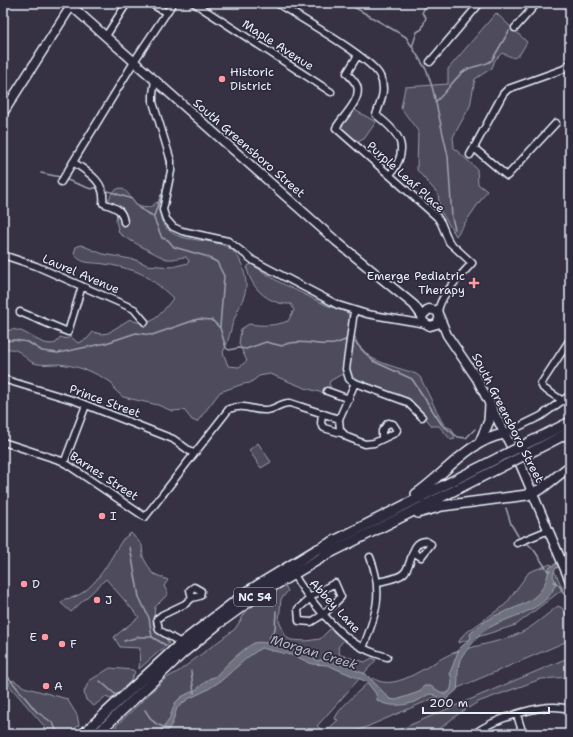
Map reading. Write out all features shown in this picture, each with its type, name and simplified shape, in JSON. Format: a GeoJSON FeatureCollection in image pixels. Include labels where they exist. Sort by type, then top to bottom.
{"type":"FeatureCollection","features":[{"type":"Feature","properties":{"kind":"highway"},"geometry":{"type":"LineString","coordinates":[[479,443],[486,432],[489,421],[490,405]]}},
{"type":"Feature","properties":{"kind":"highway","name":"NC 54"},"geometry":{"type":"LineString","coordinates":[[83,734],[101,730],[184,652],[234,612],[293,573],[341,546],[391,522],[532,446],[570,422]]}},
{"type":"Feature","properties":{"kind":"highway","name":"NC 54"},"geometry":{"type":"LineString","coordinates":[[532,446],[570,432]]}},
{"type":"Feature","properties":{"kind":"highway"},"geometry":{"type":"LineString","coordinates":[[393,510],[428,485],[479,443],[491,436],[504,434]]}},
{"type":"Feature","properties":{"kind":"highway","name":"NC 54"},"geometry":{"type":"LineString","coordinates":[[101,730],[115,705],[181,643],[236,600],[285,567],[393,510],[500,462]]}},
{"type":"Feature","properties":{"kind":"highway"},"geometry":{"type":"LineString","coordinates":[[391,522],[442,506],[522,496],[533,493],[545,486],[570,466]]}},
{"type":"Feature","properties":{"kind":"highway"},"geometry":{"type":"LineString","coordinates":[[293,573],[297,566],[329,543]]}},
{"type":"Feature","properties":{"kind":"highway"},"geometry":{"type":"LineString","coordinates":[[234,612],[249,597],[279,576],[285,567]]}},
{"type":"Feature","properties":{"kind":"highway"},"geometry":{"type":"LineString","coordinates":[[91,734],[98,726],[101,730]]}},
{"type":"Feature","properties":{"kind":"main road","name":"South Greensboro Street"},"geometry":{"type":"LineString","coordinates":[[71,4],[336,241],[414,305],[434,312],[447,335],[468,364],[490,405],[533,493],[569,578]]}},
{"type":"Feature","properties":{"kind":"main road"},"geometry":{"type":"LineString","coordinates":[[3,113],[71,4]]}},
{"type":"Feature","properties":{"kind":"main road","name":"South Greensboro Street"},"geometry":{"type":"LineString","coordinates":[[414,305],[423,321],[447,335]]}},
{"type":"Feature","properties":{"kind":"main road"},"geometry":{"type":"LineString","coordinates":[[434,312],[437,324],[423,321],[434,312]]}},
{"type":"Feature","properties":{"kind":"street"},"geometry":{"type":"LineString","coordinates":[[106,36],[128,3]]}},
{"type":"Feature","properties":{"kind":"street"},"geometry":{"type":"LineString","coordinates":[[150,3],[167,13]]}},
{"type":"Feature","properties":{"kind":"street"},"geometry":{"type":"LineString","coordinates":[[61,182],[135,61],[174,3]]}},
{"type":"Feature","properties":{"kind":"street","name":"Maple Avenue"},"geometry":{"type":"LineString","coordinates":[[194,3],[331,92]]}},
{"type":"Feature","properties":{"kind":"street"},"geometry":{"type":"LineString","coordinates":[[277,3],[358,54],[374,67],[380,76],[383,94],[376,115],[393,128],[400,139],[400,159],[390,175]]}},
{"type":"Feature","properties":{"kind":"street"},"geometry":{"type":"LineString","coordinates":[[430,62],[480,3]]}},
{"type":"Feature","properties":{"kind":"street"},"geometry":{"type":"LineString","coordinates":[[515,28],[537,3]]}},
{"type":"Feature","properties":{"kind":"street","name":"Purple Leaf Place"},"geometry":{"type":"LineString","coordinates":[[358,54],[347,73],[357,86],[357,94],[353,104],[336,128],[437,217],[449,242],[472,263],[444,296],[434,312]]}},
{"type":"Feature","properties":{"kind":"street"},"geometry":{"type":"LineString","coordinates":[[470,154],[503,94],[508,89],[564,69],[570,63]]}},
{"type":"Feature","properties":{"kind":"street"},"geometry":{"type":"LineString","coordinates":[[155,80],[153,94],[154,102],[171,166],[163,204],[164,214],[169,224],[182,232],[228,241],[254,261],[281,277],[354,311],[423,321]]}},
{"type":"Feature","properties":{"kind":"street"},"geometry":{"type":"LineString","coordinates":[[474,148],[508,176],[556,123]]}},
{"type":"Feature","properties":{"kind":"street"},"geometry":{"type":"LineString","coordinates":[[73,162],[99,182],[103,190],[103,203],[120,210],[122,212],[124,222]]}},
{"type":"Feature","properties":{"kind":"street","name":"Laurel Avenue"},"geometry":{"type":"LineString","coordinates":[[3,255],[36,266],[134,309],[145,322]]}},
{"type":"Feature","properties":{"kind":"street"},"geometry":{"type":"LineString","coordinates":[[20,312],[68,332],[82,286]]}},
{"type":"Feature","properties":{"kind":"street"},"geometry":{"type":"LineString","coordinates":[[354,311],[346,369],[349,379],[355,383],[407,402],[422,417]]}},
{"type":"Feature","properties":{"kind":"street"},"geometry":{"type":"LineString","coordinates":[[563,401],[543,388],[541,384],[569,341]]}},
{"type":"Feature","properties":{"kind":"street","name":"Prince Street"},"geometry":{"type":"LineString","coordinates":[[3,378],[86,405],[173,439],[194,454]]}},
{"type":"Feature","properties":{"kind":"street"},"geometry":{"type":"LineString","coordinates":[[341,433],[339,419],[349,400],[355,383]]}},
{"type":"Feature","properties":{"kind":"street"},"geometry":{"type":"LineString","coordinates":[[327,391],[349,400]]}},
{"type":"Feature","properties":{"kind":"street"},"geometry":{"type":"LineString","coordinates":[[504,434],[540,416],[570,395]]}},
{"type":"Feature","properties":{"kind":"street"},"geometry":{"type":"LineString","coordinates":[[194,454],[217,423],[240,406],[266,410],[282,404],[290,403],[339,419]]}},
{"type":"Feature","properties":{"kind":"street"},"geometry":{"type":"LineString","coordinates":[[64,463],[86,405]]}},
{"type":"Feature","properties":{"kind":"street"},"geometry":{"type":"LineString","coordinates":[[322,413],[321,424],[324,428],[341,433],[365,444],[374,443],[382,438]]}},
{"type":"Feature","properties":{"kind":"street","name":"Barnes Street"},"geometry":{"type":"LineString","coordinates":[[3,442],[64,463],[145,517],[194,454]]}},
{"type":"Feature","properties":{"kind":"street"},"geometry":{"type":"LineString","coordinates":[[517,543],[549,530]]}},
{"type":"Feature","properties":{"kind":"street"},"geometry":{"type":"LineString","coordinates":[[378,582],[396,578],[404,573],[413,552]]}},
{"type":"Feature","properties":{"kind":"street"},"geometry":{"type":"LineString","coordinates":[[363,648],[376,610],[378,582],[370,557]]}},
{"type":"Feature","properties":{"kind":"street","name":"Abbey Lane"},"geometry":{"type":"LineString","coordinates":[[293,573],[310,598],[341,632],[363,648],[387,657]]}},
{"type":"Feature","properties":{"kind":"street"},"geometry":{"type":"LineString","coordinates":[[335,583],[341,597],[324,614],[311,622],[298,621],[298,609],[310,598],[335,583]]}},
{"type":"Feature","properties":{"kind":"street"},"geometry":{"type":"LineString","coordinates":[[181,643],[159,630],[158,619],[162,614],[185,604],[192,598]]}},
{"type":"Feature","properties":{"kind":"street"},"geometry":{"type":"LineString","coordinates":[[474,734],[489,724],[548,706],[561,707],[570,710]]}},
{"type":"Feature","properties":{"kind":"street"},"geometry":{"type":"LineString","coordinates":[[517,715],[523,734]]}},
{"type":"Feature","properties":{"kind":"shaded area"},"geometry":{"type":"Polygon","coordinates":[[[496,13],[527,42],[520,54],[514,58],[502,53],[495,60],[492,68],[475,79],[470,106],[453,137],[454,148],[477,169],[478,184],[487,191],[456,236],[440,210],[438,194],[417,170],[418,131],[401,108],[405,87],[448,84],[448,69],[496,13]]]}},
{"type":"Feature","properties":{"kind":"shaded area"},"geometry":{"type":"Polygon","coordinates":[[[351,108],[376,122],[364,139],[355,143],[337,127],[351,108]]]}},
{"type":"Feature","properties":{"kind":"shaded area"},"geometry":{"type":"Polygon","coordinates":[[[120,188],[124,190],[139,206],[150,207],[157,202],[162,222],[172,233],[182,237],[216,243],[227,247],[236,254],[242,265],[246,286],[244,296],[223,352],[228,366],[239,367],[247,361],[239,344],[241,329],[249,324],[268,325],[288,321],[294,310],[291,304],[282,304],[273,301],[258,290],[251,280],[247,269],[251,264],[279,282],[326,305],[346,312],[349,315],[356,341],[364,353],[378,361],[416,374],[420,377],[441,420],[445,426],[452,429],[455,439],[451,440],[439,426],[432,426],[413,402],[353,379],[344,373],[330,381],[329,384],[333,392],[330,395],[305,388],[270,374],[259,376],[250,383],[220,392],[197,422],[192,420],[184,410],[172,411],[158,405],[123,397],[115,390],[112,383],[85,370],[57,364],[33,363],[16,350],[3,349],[3,333],[10,330],[23,332],[49,344],[56,343],[60,337],[67,339],[70,336],[78,343],[87,339],[93,332],[101,334],[108,333],[130,319],[143,323],[154,320],[171,301],[173,298],[169,294],[140,273],[116,266],[83,261],[80,260],[74,253],[76,247],[81,245],[103,254],[136,260],[147,265],[172,267],[188,263],[189,261],[186,257],[169,259],[164,258],[119,233],[116,221],[117,212],[108,203],[115,190],[120,188]]]}},
{"type":"Feature","properties":{"kind":"shaded area"},"geometry":{"type":"Polygon","coordinates":[[[258,443],[271,462],[261,468],[249,450],[258,443]]]}},
{"type":"Feature","properties":{"kind":"shaded area"},"geometry":{"type":"Polygon","coordinates":[[[131,533],[142,545],[143,557],[152,573],[168,580],[164,586],[168,594],[155,607],[153,624],[158,632],[165,637],[169,643],[139,669],[140,648],[120,647],[114,637],[139,617],[106,579],[71,612],[61,603],[65,599],[75,597],[84,592],[92,585],[106,567],[123,539],[131,533]]]}},
{"type":"Feature","properties":{"kind":"shaded area"},"geometry":{"type":"Polygon","coordinates":[[[551,564],[563,589],[516,625],[458,643],[463,635],[506,604],[529,572],[551,564]]]}},
{"type":"Feature","properties":{"kind":"shaded area"},"geometry":{"type":"Polygon","coordinates":[[[284,585],[288,591],[281,599],[279,621],[286,637],[291,640],[306,641],[320,639],[330,629],[344,640],[338,647],[340,655],[365,662],[372,658],[376,660],[317,726],[325,732],[338,720],[335,719],[341,710],[373,678],[383,682],[393,682],[404,679],[456,652],[505,639],[520,633],[535,624],[558,606],[562,608],[570,620],[570,640],[350,734],[114,734],[116,726],[165,679],[179,671],[235,629],[247,610],[284,585]]]}},
{"type":"Feature","properties":{"kind":"shaded area"},"geometry":{"type":"Polygon","coordinates":[[[570,657],[570,677],[541,679],[478,702],[457,715],[433,734],[389,734],[570,657]]]}},
{"type":"Feature","properties":{"kind":"shaded area"},"geometry":{"type":"Polygon","coordinates":[[[110,668],[133,670],[135,672],[130,682],[111,699],[105,697],[94,706],[86,700],[84,692],[89,681],[110,668]]]}},
{"type":"Feature","properties":{"kind":"shaded area"},"geometry":{"type":"Polygon","coordinates":[[[13,680],[24,687],[67,699],[77,715],[79,725],[68,734],[51,734],[8,684],[13,680]]]}},
{"type":"Feature","properties":{"kind":"water"},"geometry":{"type":"Polygon","coordinates":[[[570,554],[570,560],[555,569],[553,576],[556,582],[552,592],[544,600],[536,607],[484,631],[473,643],[460,660],[457,690],[444,701],[430,694],[409,704],[392,705],[381,703],[377,700],[376,694],[367,682],[327,665],[312,664],[295,656],[261,648],[248,657],[222,680],[207,690],[188,699],[177,708],[172,724],[165,734],[160,734],[161,730],[169,720],[175,703],[181,697],[197,689],[210,678],[215,677],[238,654],[254,643],[258,642],[295,648],[308,654],[317,661],[329,658],[350,665],[355,670],[366,674],[390,699],[396,700],[419,692],[424,686],[430,686],[446,695],[451,688],[452,679],[450,673],[459,649],[471,638],[470,634],[492,617],[529,601],[542,588],[547,579],[549,568],[570,554]]]}},
{"type":"Feature","properties":{"kind":"waterway"},"geometry":{"type":"LineString","coordinates":[[347,3],[406,37],[427,71],[433,90],[448,156],[452,218],[455,229]]}},
{"type":"Feature","properties":{"kind":"waterway"},"geometry":{"type":"LineString","coordinates":[[412,47],[417,32],[422,29],[426,17],[422,13],[427,3]]}},
{"type":"Feature","properties":{"kind":"waterway"},"geometry":{"type":"LineString","coordinates":[[435,102],[462,73],[469,68],[492,60],[509,31]]}},
{"type":"Feature","properties":{"kind":"waterway"},"geometry":{"type":"LineString","coordinates":[[164,184],[168,170],[165,152]]}},
{"type":"Feature","properties":{"kind":"waterway"},"geometry":{"type":"LineString","coordinates":[[41,173],[60,177]]}},
{"type":"Feature","properties":{"kind":"waterway"},"geometry":{"type":"LineString","coordinates":[[67,180],[91,189],[98,187]]}},
{"type":"Feature","properties":{"kind":"waterway"},"geometry":{"type":"LineString","coordinates":[[108,191],[132,199],[139,208],[153,216],[162,238],[168,240],[174,247],[205,256],[217,262],[224,276],[220,327]]}},
{"type":"Feature","properties":{"kind":"waterway"},"geometry":{"type":"LineString","coordinates":[[154,216],[161,195]]}},
{"type":"Feature","properties":{"kind":"waterway"},"geometry":{"type":"LineString","coordinates":[[3,341],[14,340],[28,342],[42,351],[58,353],[106,343],[136,333],[152,335],[198,319],[212,320],[220,328],[226,348],[229,350],[238,348],[246,349],[266,342],[282,346],[300,342],[334,344],[346,340]]}},
{"type":"Feature","properties":{"kind":"waterway"},"geometry":{"type":"LineString","coordinates":[[355,342],[373,361],[412,379],[442,425],[458,437],[466,438],[475,429]]}},
{"type":"Feature","properties":{"kind":"waterway"},"geometry":{"type":"LineString","coordinates":[[506,508],[511,524],[518,536]]}},
{"type":"Feature","properties":{"kind":"waterway"},"geometry":{"type":"LineString","coordinates":[[528,544],[534,550],[548,571],[550,571]]}},
{"type":"Feature","properties":{"kind":"waterway"},"geometry":{"type":"LineString","coordinates":[[130,547],[139,597],[149,618],[152,637],[167,646]]}},
{"type":"Feature","properties":{"kind":"waterway"},"geometry":{"type":"LineString","coordinates":[[554,582],[559,585],[565,595]]}},
{"type":"Feature","properties":{"kind":"waterway","name":"Morgan Creek"},"geometry":{"type":"LineString","coordinates":[[271,644],[269,639],[275,629],[276,611]]}},
{"type":"Feature","properties":{"kind":"waterway"},"geometry":{"type":"LineString","coordinates":[[124,641],[139,637],[151,637]]}},
{"type":"Feature","properties":{"kind":"waterway"},"geometry":{"type":"LineString","coordinates":[[3,671],[37,712],[53,723],[58,734]]}},
{"type":"Feature","properties":{"kind":"waterway"},"geometry":{"type":"LineString","coordinates":[[191,671],[194,693]]}},
{"type":"Feature","properties":{"kind":"waterway"},"geometry":{"type":"LineString","coordinates":[[100,681],[116,695]]}},
{"type":"Feature","properties":{"kind":"waterway"},"geometry":{"type":"LineString","coordinates":[[145,710],[155,723],[165,727]]}},
{"type":"Feature","properties":{"kind":"place","name":"Historic District"},"geometry":{"type":"Point","coordinates":[222,79]}},
{"type":"Feature","properties":{"kind":"place","name":"Emerge Pediatric Therapy"},"geometry":{"type":"Point","coordinates":[474,283]}},
{"type":"Feature","properties":{"kind":"place","name":"I"},"geometry":{"type":"Point","coordinates":[102,516]}},
{"type":"Feature","properties":{"kind":"place","name":"D"},"geometry":{"type":"Point","coordinates":[24,584]}},
{"type":"Feature","properties":{"kind":"place","name":"J"},"geometry":{"type":"Point","coordinates":[97,600]}},
{"type":"Feature","properties":{"kind":"place","name":"E"},"geometry":{"type":"Point","coordinates":[45,637]}},
{"type":"Feature","properties":{"kind":"place","name":"F"},"geometry":{"type":"Point","coordinates":[62,644]}},
{"type":"Feature","properties":{"kind":"place","name":"A"},"geometry":{"type":"Point","coordinates":[46,686]}}]}
